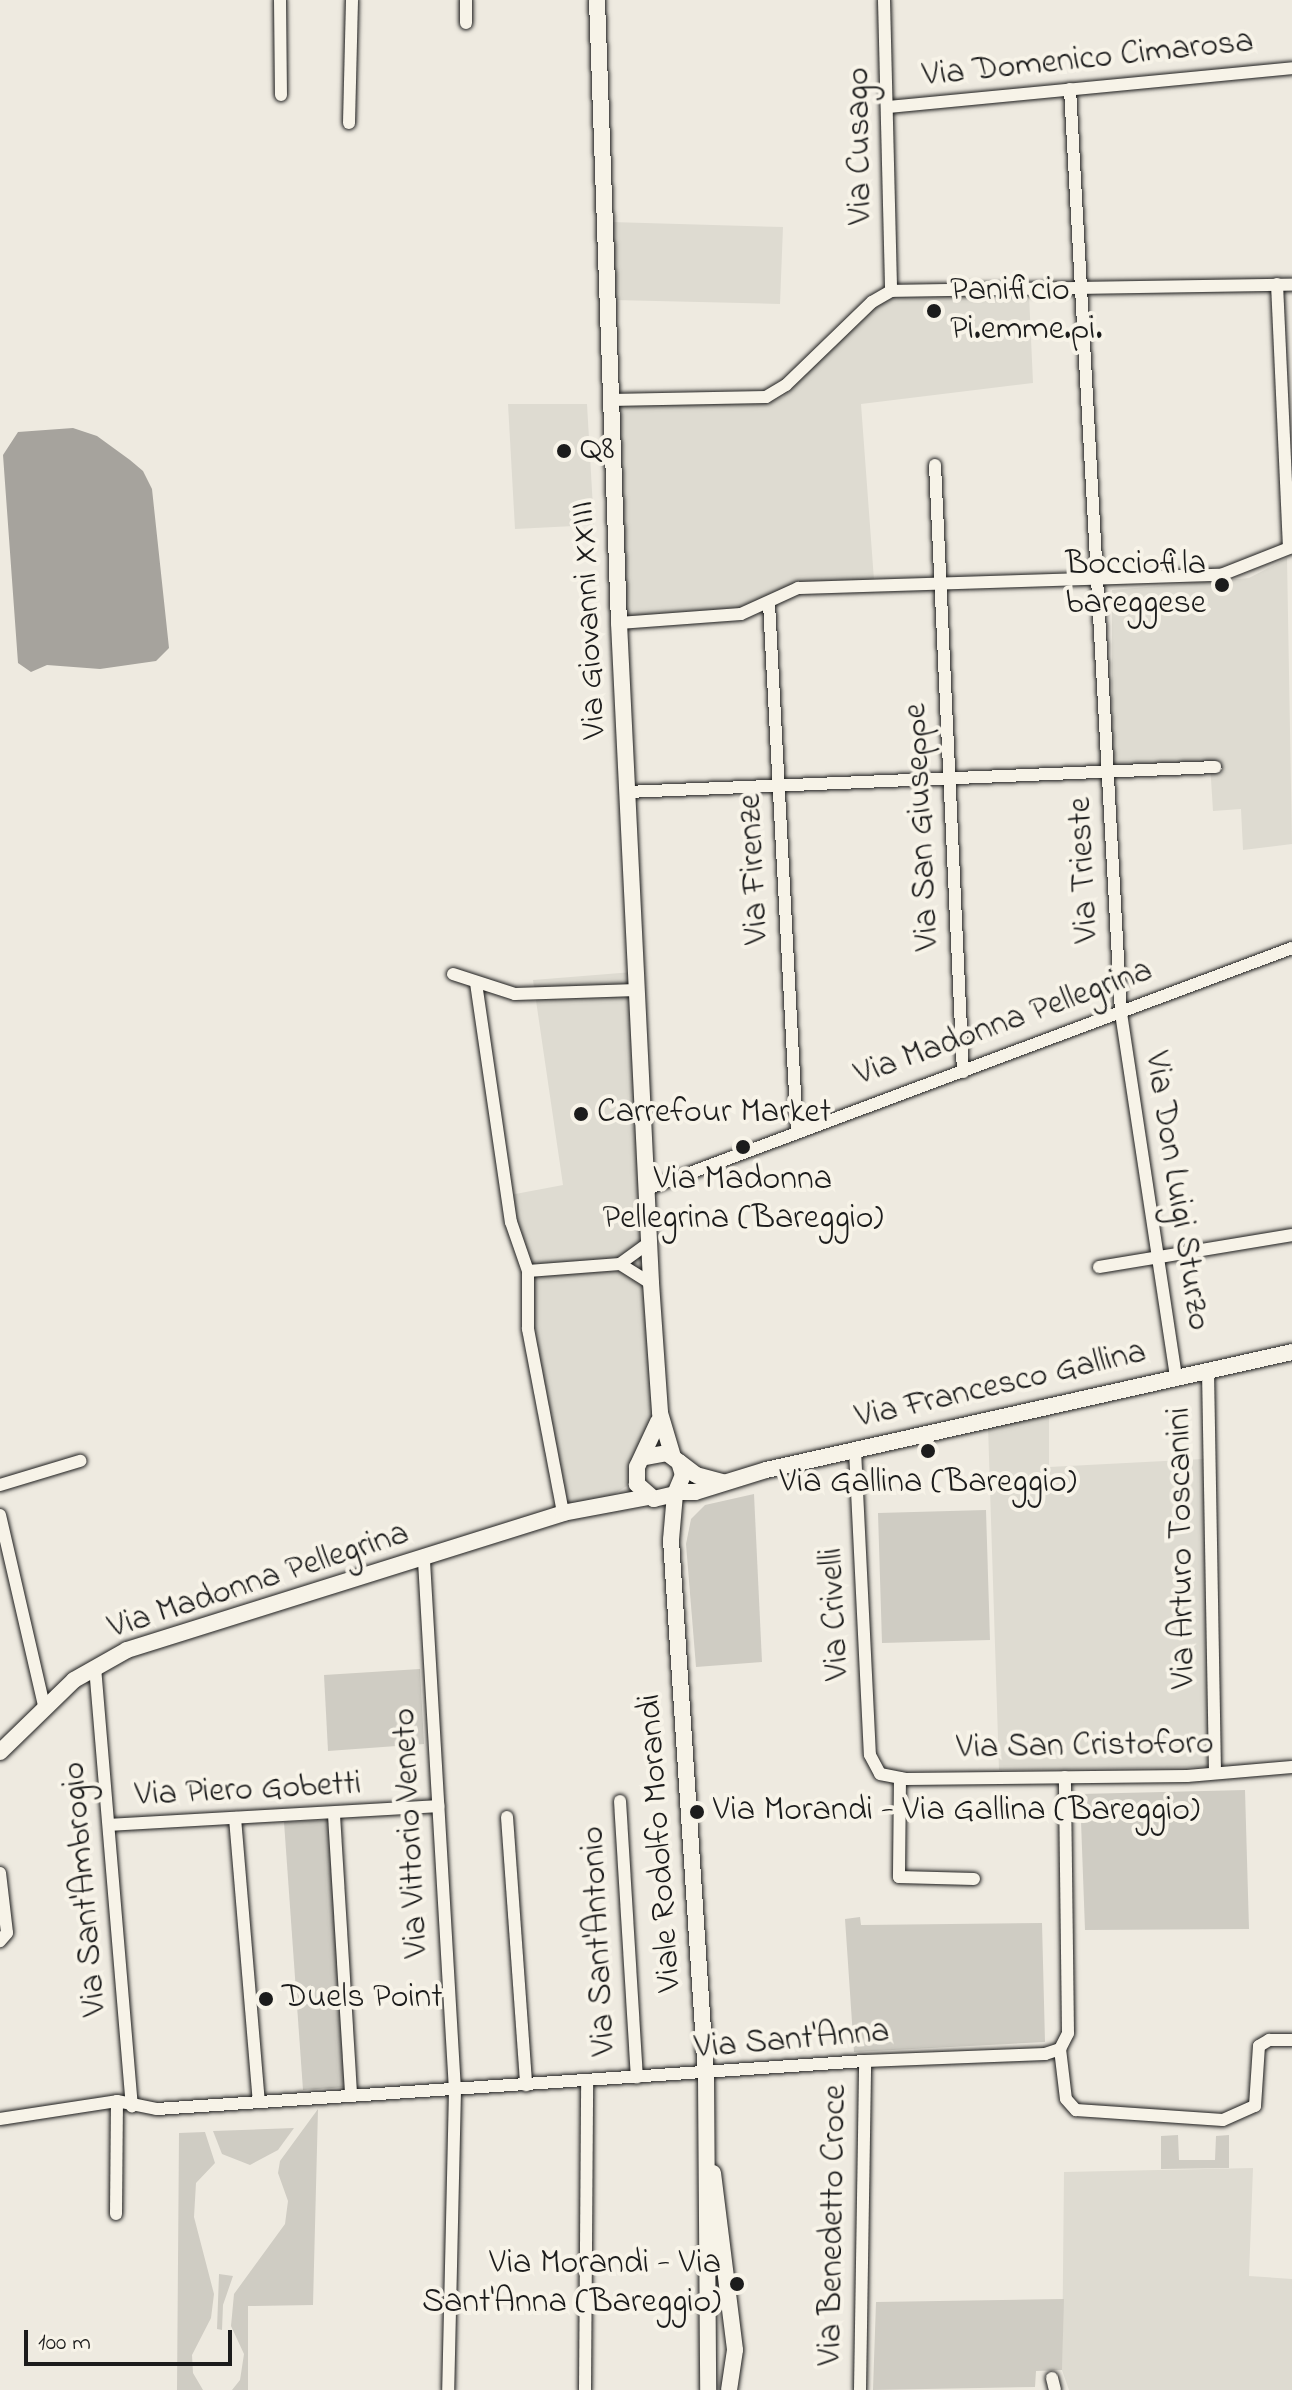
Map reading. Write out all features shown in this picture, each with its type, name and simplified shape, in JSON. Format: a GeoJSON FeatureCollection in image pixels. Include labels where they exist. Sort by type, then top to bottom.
{"type":"FeatureCollection","features":[{"type":"Feature","properties":{"kind":"street"},"geometry":{"type":"LineString","coordinates":[[280,0],[281,95]]}},
{"type":"Feature","properties":{"kind":"street"},"geometry":{"type":"LineString","coordinates":[[349,123],[352,0]]}},
{"type":"Feature","properties":{"kind":"street"},"geometry":{"type":"LineString","coordinates":[[466,0],[466,23]]}},
{"type":"Feature","properties":{"kind":"street","name":"Via Giovanni XXIII"},"geometry":{"type":"LineString","coordinates":[[598,0],[619,623],[647,1189]]}},
{"type":"Feature","properties":{"kind":"street","name":"Via Cusago"},"geometry":{"type":"LineString","coordinates":[[884,0],[889,107],[891,291]]}},
{"type":"Feature","properties":{"kind":"street","name":"Via Domenico Cimarosa"},"geometry":{"type":"LineString","coordinates":[[889,107],[1292,68]]}},
{"type":"Feature","properties":{"kind":"street","name":"Via Trieste"},"geometry":{"type":"LineString","coordinates":[[1070,89],[1085,288],[1121,1013]]}},
{"type":"Feature","properties":{"kind":"street"},"geometry":{"type":"LineString","coordinates":[[619,623],[741,614],[798,588],[940,580],[1221,575],[1291,548],[1277,284]]}},
{"type":"Feature","properties":{"kind":"street"},"geometry":{"type":"LineString","coordinates":[[610,400],[766,397],[786,385],[872,302],[891,291],[1292,285]]}},
{"type":"Feature","properties":{"kind":"street","name":"Via San Giuseppe"},"geometry":{"type":"LineString","coordinates":[[935,465],[963,1072]]}},
{"type":"Feature","properties":{"kind":"street","name":"Via Firenze"},"geometry":{"type":"LineString","coordinates":[[769,603],[797,1132]]}},
{"type":"Feature","properties":{"kind":"street","name":"Via Trieste"},"geometry":{"type":"LineString","coordinates":[[1108,771],[1215,767]]}},
{"type":"Feature","properties":{"kind":"street"},"geometry":{"type":"LineString","coordinates":[[627,792],[1108,771]]}},
{"type":"Feature","properties":{"kind":"street","name":"Via Madonna Pellegrina"},"geometry":{"type":"LineString","coordinates":[[647,1189],[1292,948]]}},
{"type":"Feature","properties":{"kind":"street"},"geometry":{"type":"LineString","coordinates":[[453,974],[476,983],[536,995],[637,990]]}},
{"type":"Feature","properties":{"kind":"street"},"geometry":{"type":"LineString","coordinates":[[476,983],[511,1222],[528,1271],[528,1329],[563,1513]]}},
{"type":"Feature","properties":{"kind":"street","name":"Via Don Luigi Sturzo"},"geometry":{"type":"LineString","coordinates":[[1121,1013],[1176,1377]]}},
{"type":"Feature","properties":{"kind":"street"},"geometry":{"type":"LineString","coordinates":[[647,1189],[660,1413],[683,1475],[676,1493],[651,1498],[636,1475],[660,1413]]}},
{"type":"Feature","properties":{"kind":"street"},"geometry":{"type":"LineString","coordinates":[[1099,1267],[1292,1235]]}},
{"type":"Feature","properties":{"kind":"street"},"geometry":{"type":"LineString","coordinates":[[528,1271],[620,1264],[650,1242]]}},
{"type":"Feature","properties":{"kind":"street"},"geometry":{"type":"LineString","coordinates":[[620,1264],[651,1283]]}},
{"type":"Feature","properties":{"kind":"street","name":"Via Francesco Gallina"},"geometry":{"type":"LineString","coordinates":[[676,1493],[1292,1352]]}},
{"type":"Feature","properties":{"kind":"street","name":"Via Arturo Toscanini"},"geometry":{"type":"LineString","coordinates":[[1208,1371],[1215,1772]]}},
{"type":"Feature","properties":{"kind":"street","name":"Via Crivelli"},"geometry":{"type":"LineString","coordinates":[[855,1450],[870,1755],[880,1774]]}},
{"type":"Feature","properties":{"kind":"street"},"geometry":{"type":"LineString","coordinates":[[645,1457],[659,1452],[701,1478],[725,1482]]}},
{"type":"Feature","properties":{"kind":"street"},"geometry":{"type":"LineString","coordinates":[[0,1485],[80,1461]]}},
{"type":"Feature","properties":{"kind":"street","name":"Via Madonna Pellegrina"},"geometry":{"type":"LineString","coordinates":[[607,1502],[627,1491],[636,1475]]}},
{"type":"Feature","properties":{"kind":"street","name":"Viale Rodolfo Morandi"},"geometry":{"type":"LineString","coordinates":[[676,1493],[671,1540],[706,2076],[708,2390]]}},
{"type":"Feature","properties":{"kind":"street","name":"Via Madonna Pellegrina"},"geometry":{"type":"LineString","coordinates":[[0,1752],[44,1706],[95,1667],[172,1633],[424,1561],[563,1513],[607,1502],[651,1498]]}},
{"type":"Feature","properties":{"kind":"street","name":"Viale Rodolfo Morandi"},"geometry":{"type":"LineString","coordinates":[[651,1498],[671,1540]]}},
{"type":"Feature","properties":{"kind":"street"},"geometry":{"type":"LineString","coordinates":[[0,1515],[44,1706]]}},
{"type":"Feature","properties":{"kind":"street","name":"Via Vittorio Veneto"},"geometry":{"type":"LineString","coordinates":[[424,1561],[455,2090],[448,2390]]}},
{"type":"Feature","properties":{"kind":"street","name":"Via Sant'Ambrogio"},"geometry":{"type":"LineString","coordinates":[[95,1667],[132,2106]]}},
{"type":"Feature","properties":{"kind":"street","name":"Via San Cristoforo"},"geometry":{"type":"LineString","coordinates":[[880,1774],[900,1778],[1065,1777],[1292,1767]]}},
{"type":"Feature","properties":{"kind":"street"},"geometry":{"type":"LineString","coordinates":[[1065,1777],[1068,2033],[1060,2049],[1066,2099],[1086,2113],[1230,2118],[1255,2106],[1258,2052],[1269,2040],[1292,2040]]}},
{"type":"Feature","properties":{"kind":"street"},"geometry":{"type":"LineString","coordinates":[[900,1778],[899,1877],[974,1879]]}},
{"type":"Feature","properties":{"kind":"street","name":"Via Sant'Antonio"},"geometry":{"type":"LineString","coordinates":[[620,1801],[637,2077]]}},
{"type":"Feature","properties":{"kind":"street","name":"Via Piero Gobetti"},"geometry":{"type":"LineString","coordinates":[[109,1825],[334,1815],[438,1806]]}},
{"type":"Feature","properties":{"kind":"street"},"geometry":{"type":"LineString","coordinates":[[334,1815],[351,2095]]}},
{"type":"Feature","properties":{"kind":"street"},"geometry":{"type":"LineString","coordinates":[[507,1817],[526,2085]]}},
{"type":"Feature","properties":{"kind":"street"},"geometry":{"type":"LineString","coordinates":[[235,1818],[259,2101]]}},
{"type":"Feature","properties":{"kind":"street"},"geometry":{"type":"LineString","coordinates":[[0,1873],[7,1933],[0,1941]]}},
{"type":"Feature","properties":{"kind":"street","name":"Via Sant'Anna"},"geometry":{"type":"LineString","coordinates":[[0,2119],[117,2101],[132,2106],[259,2101],[637,2077],[706,2076],[865,2061],[1045,2054],[1060,2049]]}},
{"type":"Feature","properties":{"kind":"street","name":"Via Benedetto Croce"},"geometry":{"type":"LineString","coordinates":[[860,2390],[865,2061]]}},
{"type":"Feature","properties":{"kind":"street"},"geometry":{"type":"LineString","coordinates":[[585,2390],[587,2081]]}},
{"type":"Feature","properties":{"kind":"street"},"geometry":{"type":"LineString","coordinates":[[116,2214],[117,2101]]}},
{"type":"Feature","properties":{"kind":"street","name":"Viale Rodolfo Morandi"},"geometry":{"type":"LineString","coordinates":[[707,2142],[735,2350],[729,2390]]}},
{"type":"Feature","properties":{"kind":"shaded area"},"geometry":{"type":"Polygon","coordinates":[[[611,222],[783,227],[780,304],[613,300],[611,222]]]}},
{"type":"Feature","properties":{"kind":"shaded area"},"geometry":{"type":"Polygon","coordinates":[[[1029,294],[1033,383],[861,404],[874,580],[795,584],[740,611],[623,619],[615,405],[769,403],[783,397],[881,301],[900,295],[1029,294]]]}},
{"type":"Feature","properties":{"kind":"shaded area"},"geometry":{"type":"Polygon","coordinates":[[[508,404],[587,404],[594,525],[515,529],[508,404]]]}},
{"type":"Feature","properties":{"kind":"shaded area"},"geometry":{"type":"Polygon","coordinates":[[[73,428],[97,436],[130,460],[143,471],[152,489],[169,648],[156,661],[100,669],[47,665],[31,672],[18,663],[3,455],[18,432],[73,428]]]}},
{"type":"Feature","properties":{"kind":"shaded area"},"geometry":{"type":"Polygon","coordinates":[[[1287,558],[1292,844],[1243,850],[1241,809],[1213,811],[1210,763],[1112,766],[1112,590],[1249,578],[1287,558]]]}},
{"type":"Feature","properties":{"kind":"shaded area"},"geometry":{"type":"Polygon","coordinates":[[[633,972],[657,1413],[627,1486],[606,1499],[566,1509],[510,1195],[563,1185],[533,980],[633,972]]]}},
{"type":"Feature","properties":{"kind":"shaded area"},"geometry":{"type":"Polygon","coordinates":[[[1049,1412],[1049,1467],[1203,1459],[1209,1767],[999,1770],[988,1426],[1049,1412]]]}},
{"type":"Feature","properties":{"kind":"shaded area"},"geometry":{"type":"Polygon","coordinates":[[[754,1494],[762,1662],[696,1667],[686,1544],[691,1519],[705,1505],[754,1494]]]}},
{"type":"Feature","properties":{"kind":"shaded area"},"geometry":{"type":"Polygon","coordinates":[[[986,1510],[990,1640],[882,1643],[878,1513],[986,1510]]]}},
{"type":"Feature","properties":{"kind":"shaded area"},"geometry":{"type":"Polygon","coordinates":[[[420,1669],[424,1744],[328,1751],[324,1675],[420,1669]]]}},
{"type":"Feature","properties":{"kind":"shaded area"},"geometry":{"type":"Polygon","coordinates":[[[1245,1790],[1249,1929],[1085,1930],[1080,1794],[1245,1790]]]}},
{"type":"Feature","properties":{"kind":"shaded area"},"geometry":{"type":"Polygon","coordinates":[[[331,1820],[346,2087],[303,2090],[284,1822],[331,1820]]]}},
{"type":"Feature","properties":{"kind":"shaded area"},"geometry":{"type":"Polygon","coordinates":[[[860,1917],[861,1925],[1042,1923],[1045,2042],[854,2052],[845,1919],[860,1917]]]}},
{"type":"Feature","properties":{"kind":"shaded area"},"geometry":{"type":"Polygon","coordinates":[[[318,2109],[313,2305],[248,2306],[248,2390],[232,2390],[240,2380],[244,2354],[231,2326],[234,2294],[285,2224],[288,2201],[278,2173],[280,2161],[318,2109]]]}},
{"type":"Feature","properties":{"kind":"shaded area"},"geometry":{"type":"Polygon","coordinates":[[[294,2128],[278,2150],[250,2165],[222,2154],[213,2131],[294,2128]]]}},
{"type":"Feature","properties":{"kind":"shaded area"},"geometry":{"type":"Polygon","coordinates":[[[205,2132],[215,2163],[196,2183],[194,2217],[214,2294],[211,2318],[192,2355],[193,2373],[203,2390],[177,2390],[179,2133],[205,2132]]]}},
{"type":"Feature","properties":{"kind":"shaded area"},"geometry":{"type":"Polygon","coordinates":[[[1178,2135],[1179,2160],[1215,2160],[1216,2136],[1229,2135],[1229,2168],[1161,2169],[1161,2136],[1178,2135]]]}},
{"type":"Feature","properties":{"kind":"shaded area"},"geometry":{"type":"Polygon","coordinates":[[[1253,2168],[1249,2276],[1292,2279],[1292,2390],[1069,2390],[1062,2370],[1064,2172],[1253,2168]]]}},
{"type":"Feature","properties":{"kind":"shaded area"},"geometry":{"type":"Polygon","coordinates":[[[219,2274],[233,2276],[223,2305],[222,2330],[217,2329],[219,2274]]]}},
{"type":"Feature","properties":{"kind":"shaded area"},"geometry":{"type":"Polygon","coordinates":[[[1064,2299],[1062,2370],[1036,2371],[1035,2387],[873,2390],[876,2302],[1064,2299]]]}},
{"type":"Feature","properties":{"kind":"place","name":"Panificio Pi.emme.pi."},"geometry":{"type":"Point","coordinates":[934,311]}},
{"type":"Feature","properties":{"kind":"place","name":"Q8"},"geometry":{"type":"Point","coordinates":[564,451]}},
{"type":"Feature","properties":{"kind":"place","name":"Bocciofila bareggese"},"geometry":{"type":"Point","coordinates":[1222,585]}},
{"type":"Feature","properties":{"kind":"place","name":"Carrefour Market"},"geometry":{"type":"Point","coordinates":[581,1114]}},
{"type":"Feature","properties":{"kind":"place","name":"Via Madonna Pellegrina (Bareggio)"},"geometry":{"type":"Point","coordinates":[743,1147]}},
{"type":"Feature","properties":{"kind":"place","name":"Via Gallina (Bareggio)"},"geometry":{"type":"Point","coordinates":[928,1451]}},
{"type":"Feature","properties":{"kind":"place","name":"Via Morandi - Via Gallina (Bareggio)"},"geometry":{"type":"Point","coordinates":[697,1812]}},
{"type":"Feature","properties":{"kind":"place","name":"Duels Point"},"geometry":{"type":"Point","coordinates":[266,1999]}},
{"type":"Feature","properties":{"kind":"place","name":"Via Morandi - Via Sant'Anna (Bareggio)"},"geometry":{"type":"Point","coordinates":[737,2284]}}]}
